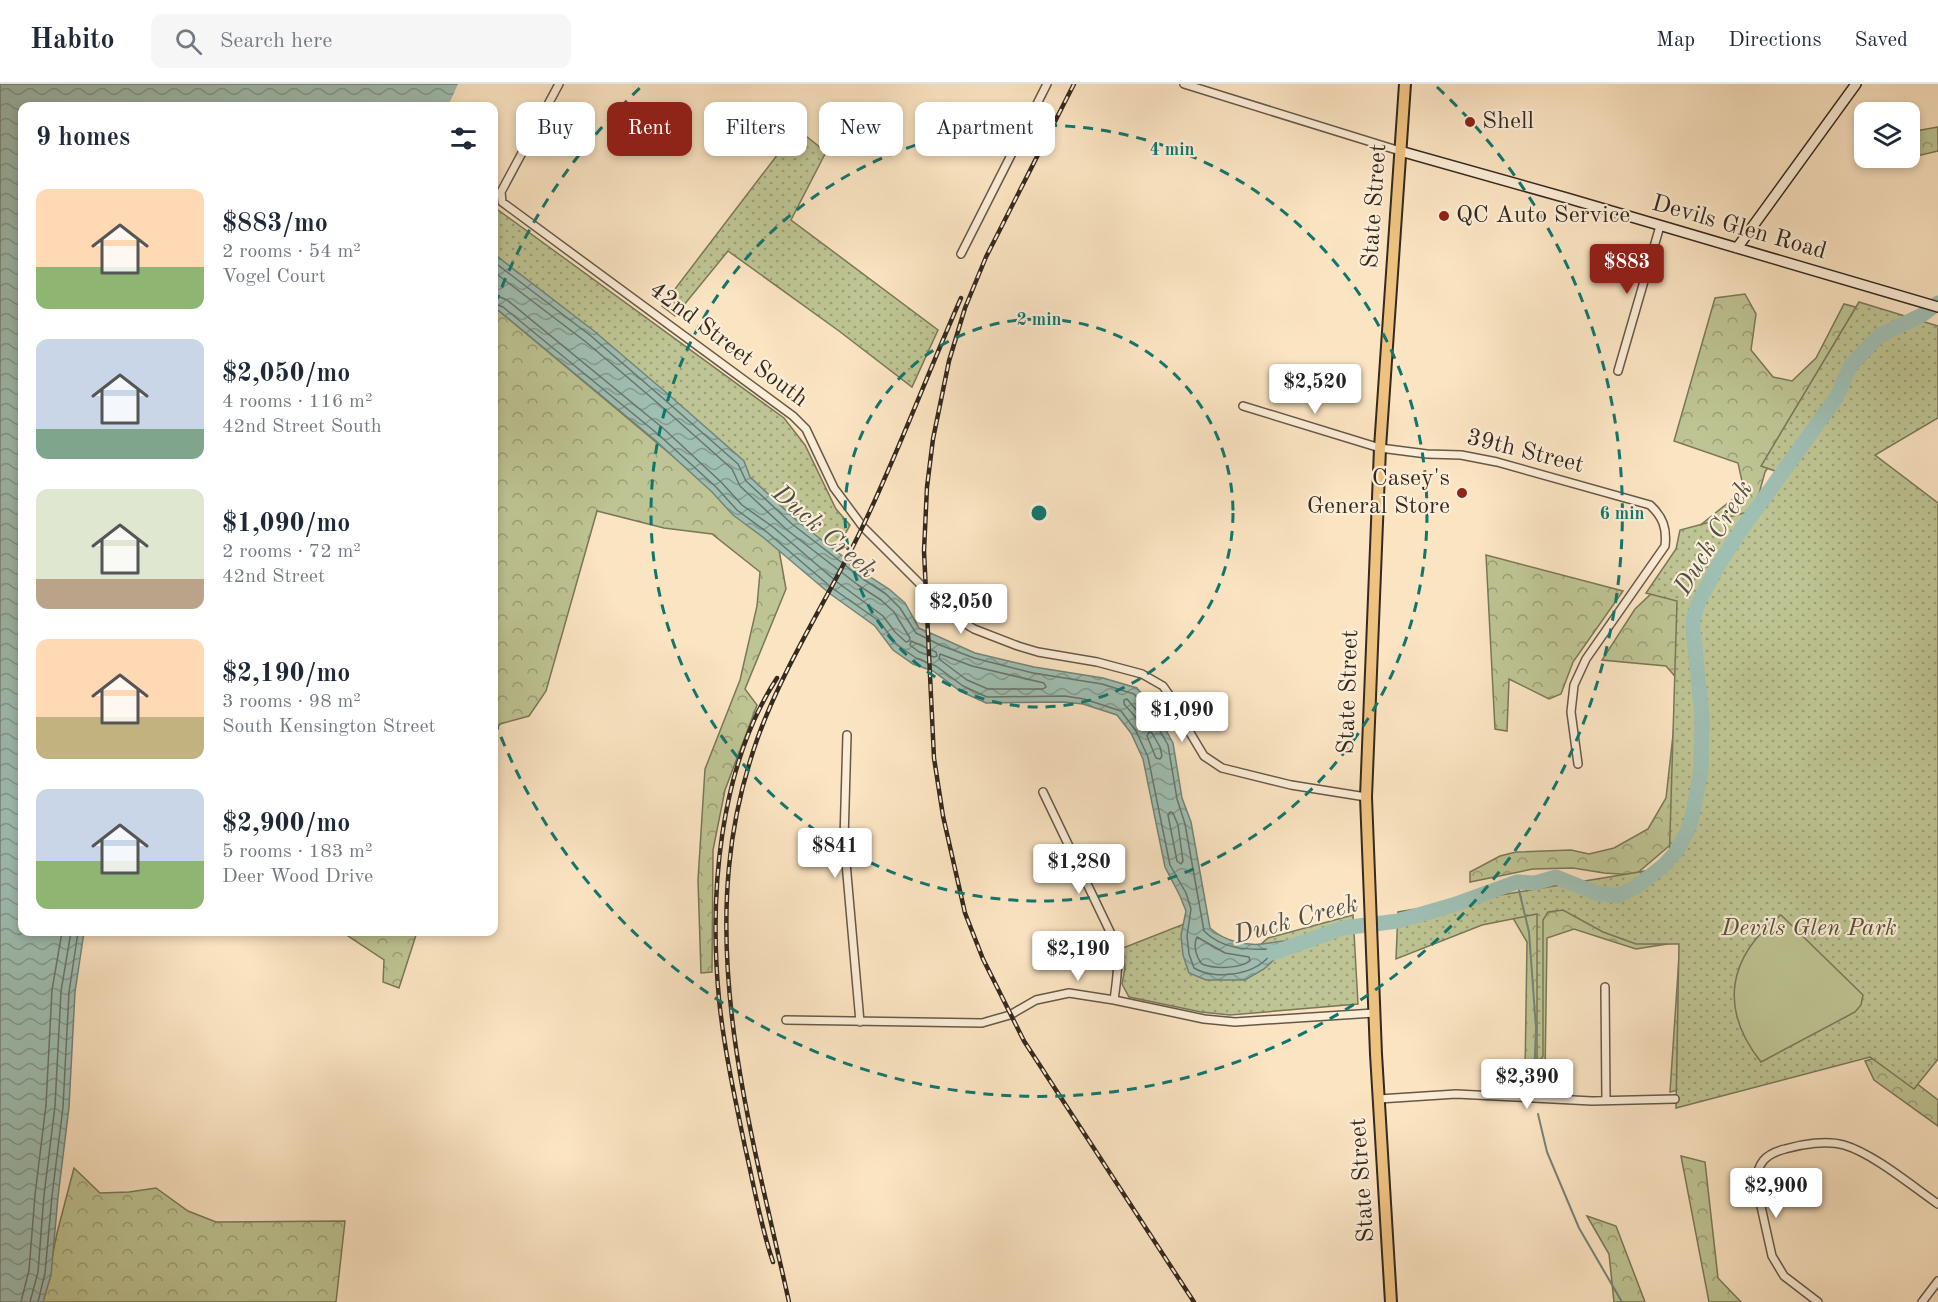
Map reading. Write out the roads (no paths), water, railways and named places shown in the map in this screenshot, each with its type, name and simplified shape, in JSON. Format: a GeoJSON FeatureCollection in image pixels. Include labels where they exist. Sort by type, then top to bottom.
{"type":"FeatureCollection","features":[{"type":"Feature","properties":{"kind":"main road","name":"State Street"},"geometry":{"type":"LineString","coordinates":[[1391,1302],[1374,1013],[1366,797],[1380,448],[1405,84]]}},
{"type":"Feature","properties":{"kind":"main road"},"geometry":{"type":"LineString","coordinates":[[1737,248],[1856,84]]}},
{"type":"Feature","properties":{"kind":"main road","name":"Devils Glen Road"},"geometry":{"type":"LineString","coordinates":[[1400,152],[1938,307]]}},
{"type":"Feature","properties":{"kind":"street","name":"42nd Street South"},"geometry":{"type":"LineString","coordinates":[[559,84],[501,192],[502,202],[793,416],[806,429],[834,488],[863,527],[951,615],[982,632],[1018,646],[1142,674],[1163,686],[1178,706],[1204,756],[1222,768],[1291,785],[1366,797]]}},
{"type":"Feature","properties":{"kind":"street"},"geometry":{"type":"LineString","coordinates":[[961,254],[1047,84]]}},
{"type":"Feature","properties":{"kind":"street","name":"Devils Glen Road"},"geometry":{"type":"LineString","coordinates":[[1184,84],[1400,152]]}},
{"type":"Feature","properties":{"kind":"street"},"geometry":{"type":"LineString","coordinates":[[1618,371],[1660,226]]}},
{"type":"Feature","properties":{"kind":"street","name":"39th Street"},"geometry":{"type":"LineString","coordinates":[[1243,406],[1380,448],[1461,454],[1497,462],[1650,506],[1659,513],[1667,533],[1665,546],[1586,659],[1574,685],[1571,712],[1578,764]]}},
{"type":"Feature","properties":{"kind":"street"},"geometry":{"type":"LineString","coordinates":[[847,735],[844,840],[860,1022]]}},
{"type":"Feature","properties":{"kind":"street"},"geometry":{"type":"LineString","coordinates":[[1043,792],[1114,940],[1118,973],[1114,1000]]}},
{"type":"Feature","properties":{"kind":"street"},"geometry":{"type":"LineString","coordinates":[[1605,987],[1606,1100]]}},
{"type":"Feature","properties":{"kind":"street"},"geometry":{"type":"LineString","coordinates":[[786,1020],[982,1023],[1005,1017],[1036,1000],[1069,993],[1204,1019],[1234,1022],[1374,1013]]}},
{"type":"Feature","properties":{"kind":"street"},"geometry":{"type":"LineString","coordinates":[[1379,1099],[1456,1094],[1606,1100],[1675,1099]]}},
{"type":"Feature","properties":{"kind":"street"},"geometry":{"type":"LineString","coordinates":[[1818,1302],[1784,1276],[1772,1256],[1756,1184],[1756,1172],[1762,1160],[1769,1154],[1809,1144],[1844,1145],[1867,1155],[1938,1204]]}},
{"type":"Feature","properties":{"kind":"street"},"geometry":{"type":"LineString","coordinates":[[1922,1302],[1938,1281]]}},
{"type":"Feature","properties":{"kind":"water"},"geometry":{"type":"Polygon","coordinates":[[[0,84],[465,84],[456,102],[18,102],[18,936],[83,936],[75,992],[69,1107],[51,1275],[43,1302],[0,1302],[0,84]]]}},
{"type":"Feature","properties":{"kind":"water"},"geometry":{"type":"Polygon","coordinates":[[[498,257],[594,331],[744,461],[750,477],[796,520],[905,603],[919,628],[975,653],[1034,667],[1103,678],[1137,688],[1153,707],[1173,743],[1182,798],[1191,822],[1210,928],[1223,937],[1238,942],[1261,944],[1288,941],[1289,946],[1264,969],[1245,980],[1206,980],[1189,973],[1183,955],[1181,935],[1186,911],[1165,867],[1143,759],[1131,733],[1117,715],[1083,704],[1064,702],[986,703],[960,691],[933,671],[913,664],[893,650],[875,626],[829,593],[733,515],[712,492],[655,440],[498,310],[498,257]]]}},
{"type":"Feature","properties":{"kind":"waterway","name":"Duck Creek"},"geometry":{"type":"LineString","coordinates":[[1273,953],[1343,928],[1398,921],[1453,905],[1517,882],[1535,883],[1556,877],[1596,893],[1617,896],[1636,887],[1663,866],[1676,852],[1688,830],[1701,771],[1702,716],[1693,629],[1693,619],[1699,601],[1741,530],[1836,398],[1851,365],[1880,335],[1922,315],[1938,303]]}},
{"type":"Feature","properties":{"kind":"waterway"},"geometry":{"type":"LineString","coordinates":[[1517,882],[1529,932],[1536,1028],[1534,1080]]}},
{"type":"Feature","properties":{"kind":"waterway"},"geometry":{"type":"LineString","coordinates":[[1538,1114],[1547,1152],[1579,1228],[1622,1302]]}},
{"type":"Feature","properties":{"kind":"railway"},"geometry":{"type":"LineString","coordinates":[[1074,84],[986,257],[965,308],[949,361],[933,439],[927,487],[924,551],[934,758],[943,816],[965,913],[983,959],[1024,1041],[1194,1302]]}},
{"type":"Feature","properties":{"kind":"railway"},"geometry":{"type":"LineString","coordinates":[[789,1302],[753,1141],[734,1031],[728,976],[726,922],[733,834],[748,769],[769,710],[875,500],[961,298]]}},
{"type":"Feature","properties":{"kind":"railway"},"geometry":{"type":"LineString","coordinates":[[773,1262],[764,1233],[727,1055],[719,999],[716,917],[722,833],[731,791],[742,751],[757,713],[777,678]]}},
{"type":"Feature","properties":{"kind":"place","name":"Shell"},"geometry":{"type":"Point","coordinates":[1470,122]}},
{"type":"Feature","properties":{"kind":"place","name":"QC Auto Service"},"geometry":{"type":"Point","coordinates":[1444,216]}},
{"type":"Feature","properties":{"kind":"place","name":"Casey's General Store"},"geometry":{"type":"Point","coordinates":[1462,493]}},
{"type":"Feature","properties":{"kind":"park label","name":"Devils Glen Park"},"geometry":{"type":"Point","coordinates":[1809,929]}}]}
